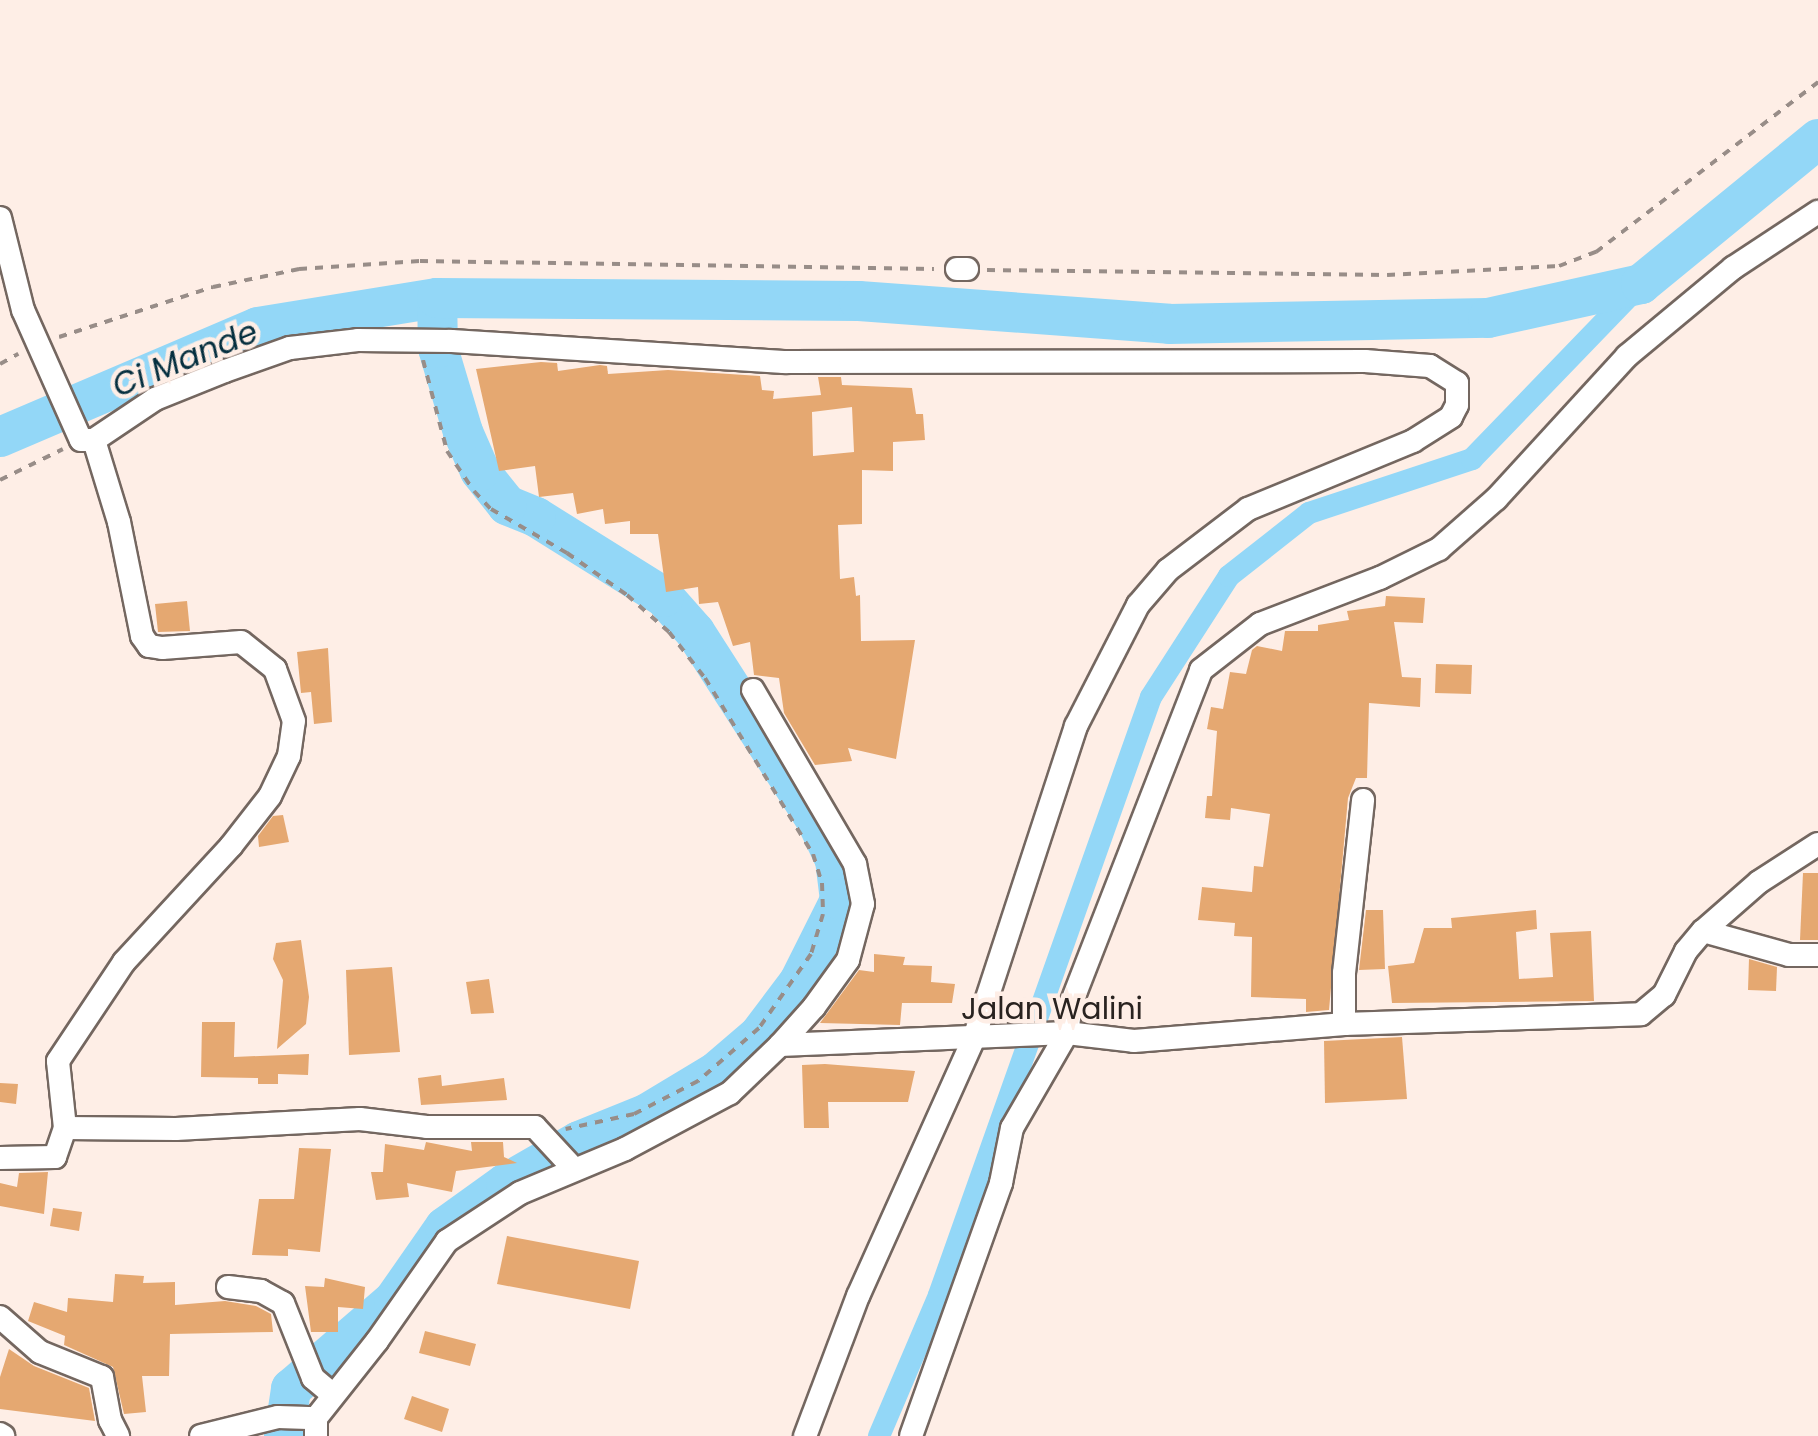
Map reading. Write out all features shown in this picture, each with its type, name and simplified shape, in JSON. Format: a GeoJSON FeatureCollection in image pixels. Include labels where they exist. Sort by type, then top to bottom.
{"type":"FeatureCollection","features":[{"type":"Feature","properties":{"kind":"street"},"geometry":{"type":"LineString","coordinates":[[911,1436],[1001,1183],[1012,1128],[1064,1033],[1071,1004],[1201,670],[1260,624],[1380,578],[1439,550],[1496,499],[1627,356],[1733,268],[1818,212]]}},
{"type":"Feature","properties":{"kind":"street"},"geometry":{"type":"LineString","coordinates":[[0,218],[40,354],[82,436],[118,522],[142,636],[149,646],[162,648],[240,642],[275,669],[294,721],[289,756],[270,796],[231,846],[124,962],[58,1061],[65,1128],[54,1157],[0,1158]]}},
{"type":"Feature","properties":{"kind":"street"},"geometry":{"type":"LineString","coordinates":[[82,436],[154,399],[290,348],[358,340],[784,362],[1365,360],[1430,366],[1452,376],[1459,394],[1451,417],[1414,441],[1248,509],[1168,570],[1138,605],[1076,726],[981,1038],[858,1296],[805,1436]]}},
{"type":"Feature","properties":{"kind":"street"},"geometry":{"type":"LineString","coordinates":[[201,1436],[302,1421],[332,1395],[378,1342],[446,1241],[570,1164],[625,1149],[730,1093],[814,1008],[848,960],[863,904],[855,864],[752,690]]}},
{"type":"Feature","properties":{"kind":"street"},"geometry":{"type":"LineString","coordinates":[[1344,1024],[1344,973],[1363,800]]}},
{"type":"Feature","properties":{"kind":"street","name":"Jalan Walini"},"geometry":{"type":"LineString","coordinates":[[780,1044],[1064,1033],[1134,1041],[1344,1024],[1641,1014],[1664,995],[1686,950],[1703,931],[1758,882],[1818,844]]}},
{"type":"Feature","properties":{"kind":"street"},"geometry":{"type":"LineString","coordinates":[[1703,931],[1789,955],[1818,955]]}},
{"type":"Feature","properties":{"kind":"street"},"geometry":{"type":"LineString","coordinates":[[65,1128],[176,1129],[360,1119],[540,1133],[570,1164]]}},
{"type":"Feature","properties":{"kind":"street"},"geometry":{"type":"LineString","coordinates":[[228,1286],[261,1292],[282,1303],[309,1370],[332,1395]]}},
{"type":"Feature","properties":{"kind":"street"},"geometry":{"type":"LineString","coordinates":[[0,1316],[40,1352],[102,1377],[110,1420],[118,1436]]}},
{"type":"Feature","properties":{"kind":"path"},"geometry":{"type":"LineString","coordinates":[[0,364],[40,354],[213,287],[299,269],[420,261],[1387,275],[1559,266],[1596,252],[1818,82]]}},
{"type":"Feature","properties":{"kind":"path"},"geometry":{"type":"LineString","coordinates":[[433,341],[436,422],[446,451],[491,509],[612,584],[669,632],[705,678],[813,854],[822,883],[822,914],[811,954],[759,1028],[698,1082],[634,1114],[540,1133]]}},
{"type":"Feature","properties":{"kind":"path"},"geometry":{"type":"LineString","coordinates":[[0,480],[82,436]]}},
{"type":"Feature","properties":{"kind":"building"},"geometry":{"type":"Polygon","coordinates":[[[541,362],[557,363],[558,371],[600,365],[607,366],[608,374],[668,370],[760,376],[762,390],[774,391],[773,399],[821,395],[818,377],[841,377],[842,385],[912,388],[916,414],[923,414],[925,440],[893,442],[893,471],[862,470],[862,524],[838,525],[840,579],[854,577],[856,596],[860,595],[861,641],[915,640],[896,759],[848,748],[852,761],[815,765],[784,713],[779,678],[754,675],[750,642],[733,646],[718,602],[699,604],[698,587],[666,592],[658,534],[630,534],[630,521],[605,524],[603,509],[577,514],[573,493],[539,497],[535,466],[499,471],[476,369],[541,362]],[[852,407],[812,412],[813,456],[854,452],[852,407]]]}},
{"type":"Feature","properties":{"kind":"building"},"geometry":{"type":"Polygon","coordinates":[[[1386,596],[1425,598],[1423,623],[1394,622],[1402,677],[1421,678],[1420,707],[1369,703],[1367,778],[1356,778],[1348,798],[1329,1010],[1306,1012],[1306,999],[1251,997],[1252,937],[1234,936],[1235,923],[1198,920],[1202,887],[1252,892],[1254,866],[1263,867],[1270,814],[1231,808],[1230,820],[1205,818],[1207,796],[1212,796],[1217,731],[1207,729],[1211,707],[1223,709],[1230,672],[1246,674],[1252,650],[1257,646],[1282,651],[1285,631],[1318,631],[1318,625],[1349,620],[1347,611],[1385,606],[1386,596]]]}},
{"type":"Feature","properties":{"kind":"building"},"geometry":{"type":"Polygon","coordinates":[[[187,601],[190,631],[158,632],[155,604],[187,601]]]}},
{"type":"Feature","properties":{"kind":"building"},"geometry":{"type":"Polygon","coordinates":[[[328,648],[332,722],[314,724],[311,692],[301,693],[297,652],[328,648]]]}},
{"type":"Feature","properties":{"kind":"building"},"geometry":{"type":"Polygon","coordinates":[[[1436,664],[1472,665],[1471,694],[1435,693],[1436,664]]]}},
{"type":"Feature","properties":{"kind":"building"},"geometry":{"type":"Polygon","coordinates":[[[283,815],[289,842],[259,847],[258,836],[273,816],[283,815]]]}},
{"type":"Feature","properties":{"kind":"building"},"geometry":{"type":"Polygon","coordinates":[[[1803,873],[1818,873],[1818,940],[1800,940],[1803,873]]]}},
{"type":"Feature","properties":{"kind":"building"},"geometry":{"type":"Polygon","coordinates":[[[1366,910],[1383,910],[1385,969],[1359,970],[1366,910]]]}},
{"type":"Feature","properties":{"kind":"building"},"geometry":{"type":"Polygon","coordinates":[[[1536,910],[1537,929],[1516,932],[1519,979],[1553,977],[1550,933],[1591,931],[1594,1001],[1392,1003],[1388,966],[1414,963],[1424,928],[1452,928],[1451,918],[1536,910]]]}},
{"type":"Feature","properties":{"kind":"building"},"geometry":{"type":"Polygon","coordinates":[[[301,940],[309,997],[306,1024],[277,1049],[283,980],[273,959],[276,943],[301,940]]]}},
{"type":"Feature","properties":{"kind":"building"},"geometry":{"type":"Polygon","coordinates":[[[874,954],[905,957],[903,965],[932,966],[931,982],[955,984],[952,1003],[902,1003],[900,1025],[820,1023],[859,970],[874,972],[874,954]]]}},
{"type":"Feature","properties":{"kind":"building"},"geometry":{"type":"Polygon","coordinates":[[[1749,959],[1777,967],[1776,991],[1748,990],[1749,959]]]}},
{"type":"Feature","properties":{"kind":"building"},"geometry":{"type":"Polygon","coordinates":[[[392,967],[400,1052],[349,1055],[346,970],[392,967]]]}},
{"type":"Feature","properties":{"kind":"building"},"geometry":{"type":"Polygon","coordinates":[[[489,979],[494,1013],[471,1014],[466,982],[489,979]]]}},
{"type":"Feature","properties":{"kind":"building"},"geometry":{"type":"Polygon","coordinates":[[[202,1022],[235,1022],[234,1057],[309,1054],[308,1075],[278,1074],[278,1084],[258,1084],[258,1078],[201,1077],[202,1022]]]}},
{"type":"Feature","properties":{"kind":"building"},"geometry":{"type":"Polygon","coordinates":[[[1402,1037],[1407,1099],[1325,1103],[1324,1041],[1402,1037]]]}},
{"type":"Feature","properties":{"kind":"building"},"geometry":{"type":"Polygon","coordinates":[[[802,1065],[915,1071],[908,1102],[828,1102],[829,1128],[804,1128],[802,1065]]]}},
{"type":"Feature","properties":{"kind":"building"},"geometry":{"type":"Polygon","coordinates":[[[441,1075],[442,1086],[504,1078],[507,1100],[421,1105],[418,1078],[441,1075]]]}},
{"type":"Feature","properties":{"kind":"building"},"geometry":{"type":"Polygon","coordinates":[[[0,1083],[18,1084],[16,1104],[0,1102],[0,1083]]]}},
{"type":"Feature","properties":{"kind":"building"},"geometry":{"type":"Polygon","coordinates":[[[426,1142],[472,1151],[471,1142],[503,1142],[504,1157],[517,1163],[456,1171],[452,1192],[407,1183],[409,1197],[376,1200],[371,1172],[383,1172],[385,1144],[424,1150],[426,1142]]]}},
{"type":"Feature","properties":{"kind":"building"},"geometry":{"type":"Polygon","coordinates":[[[299,1148],[331,1149],[320,1252],[288,1249],[288,1256],[252,1255],[259,1199],[294,1199],[299,1148]]]}},
{"type":"Feature","properties":{"kind":"building"},"geometry":{"type":"Polygon","coordinates":[[[48,1172],[44,1214],[0,1206],[0,1183],[17,1187],[19,1173],[48,1172]]]}},
{"type":"Feature","properties":{"kind":"building"},"geometry":{"type":"Polygon","coordinates":[[[53,1208],[82,1212],[79,1231],[50,1226],[53,1208]]]}},
{"type":"Feature","properties":{"kind":"building"},"geometry":{"type":"Polygon","coordinates":[[[507,1236],[639,1261],[630,1309],[497,1284],[507,1236]]]}},
{"type":"Feature","properties":{"kind":"building"},"geometry":{"type":"Polygon","coordinates":[[[115,1274],[144,1276],[143,1283],[175,1282],[175,1305],[225,1301],[256,1306],[271,1314],[273,1332],[170,1334],[169,1376],[142,1376],[146,1412],[124,1414],[113,1367],[64,1345],[65,1336],[28,1321],[34,1302],[67,1312],[68,1298],[113,1302],[115,1274]]]}},
{"type":"Feature","properties":{"kind":"building"},"geometry":{"type":"Polygon","coordinates":[[[325,1278],[365,1287],[363,1309],[338,1307],[338,1332],[311,1332],[305,1286],[324,1287],[325,1278]]]}},
{"type":"Feature","properties":{"kind":"building"},"geometry":{"type":"Polygon","coordinates":[[[425,1331],[476,1344],[470,1366],[419,1353],[425,1331]]]}},
{"type":"Feature","properties":{"kind":"building"},"geometry":{"type":"Polygon","coordinates":[[[9,1349],[34,1366],[89,1388],[95,1421],[0,1409],[0,1377],[9,1349]]]}},
{"type":"Feature","properties":{"kind":"building"},"geometry":{"type":"Polygon","coordinates":[[[412,1396],[449,1409],[442,1432],[404,1419],[412,1396]]]}},
{"type":"Feature","properties":{"kind":"waterway"},"geometry":{"type":"LineString","coordinates":[[284,1436],[291,1389],[394,1300],[445,1227],[506,1183],[579,1141],[648,1113],[716,1072],[759,1035],[799,982],[840,900],[835,860],[817,822],[695,632],[664,597],[536,517],[507,505],[480,471],[463,432],[438,348],[437,298],[859,301],[1169,324],[1488,318],[1641,284],[1818,139]]}},
{"type":"Feature","properties":{"kind":"waterway"},"geometry":{"type":"LineString","coordinates":[[879,1436],[939,1295],[1151,697],[1229,576],[1309,513],[1472,459],[1641,284]]}},
{"type":"Feature","properties":{"kind":"waterway","name":"Ci Mande"},"geometry":{"type":"LineString","coordinates":[[0,437],[258,327],[437,298]]}}]}
